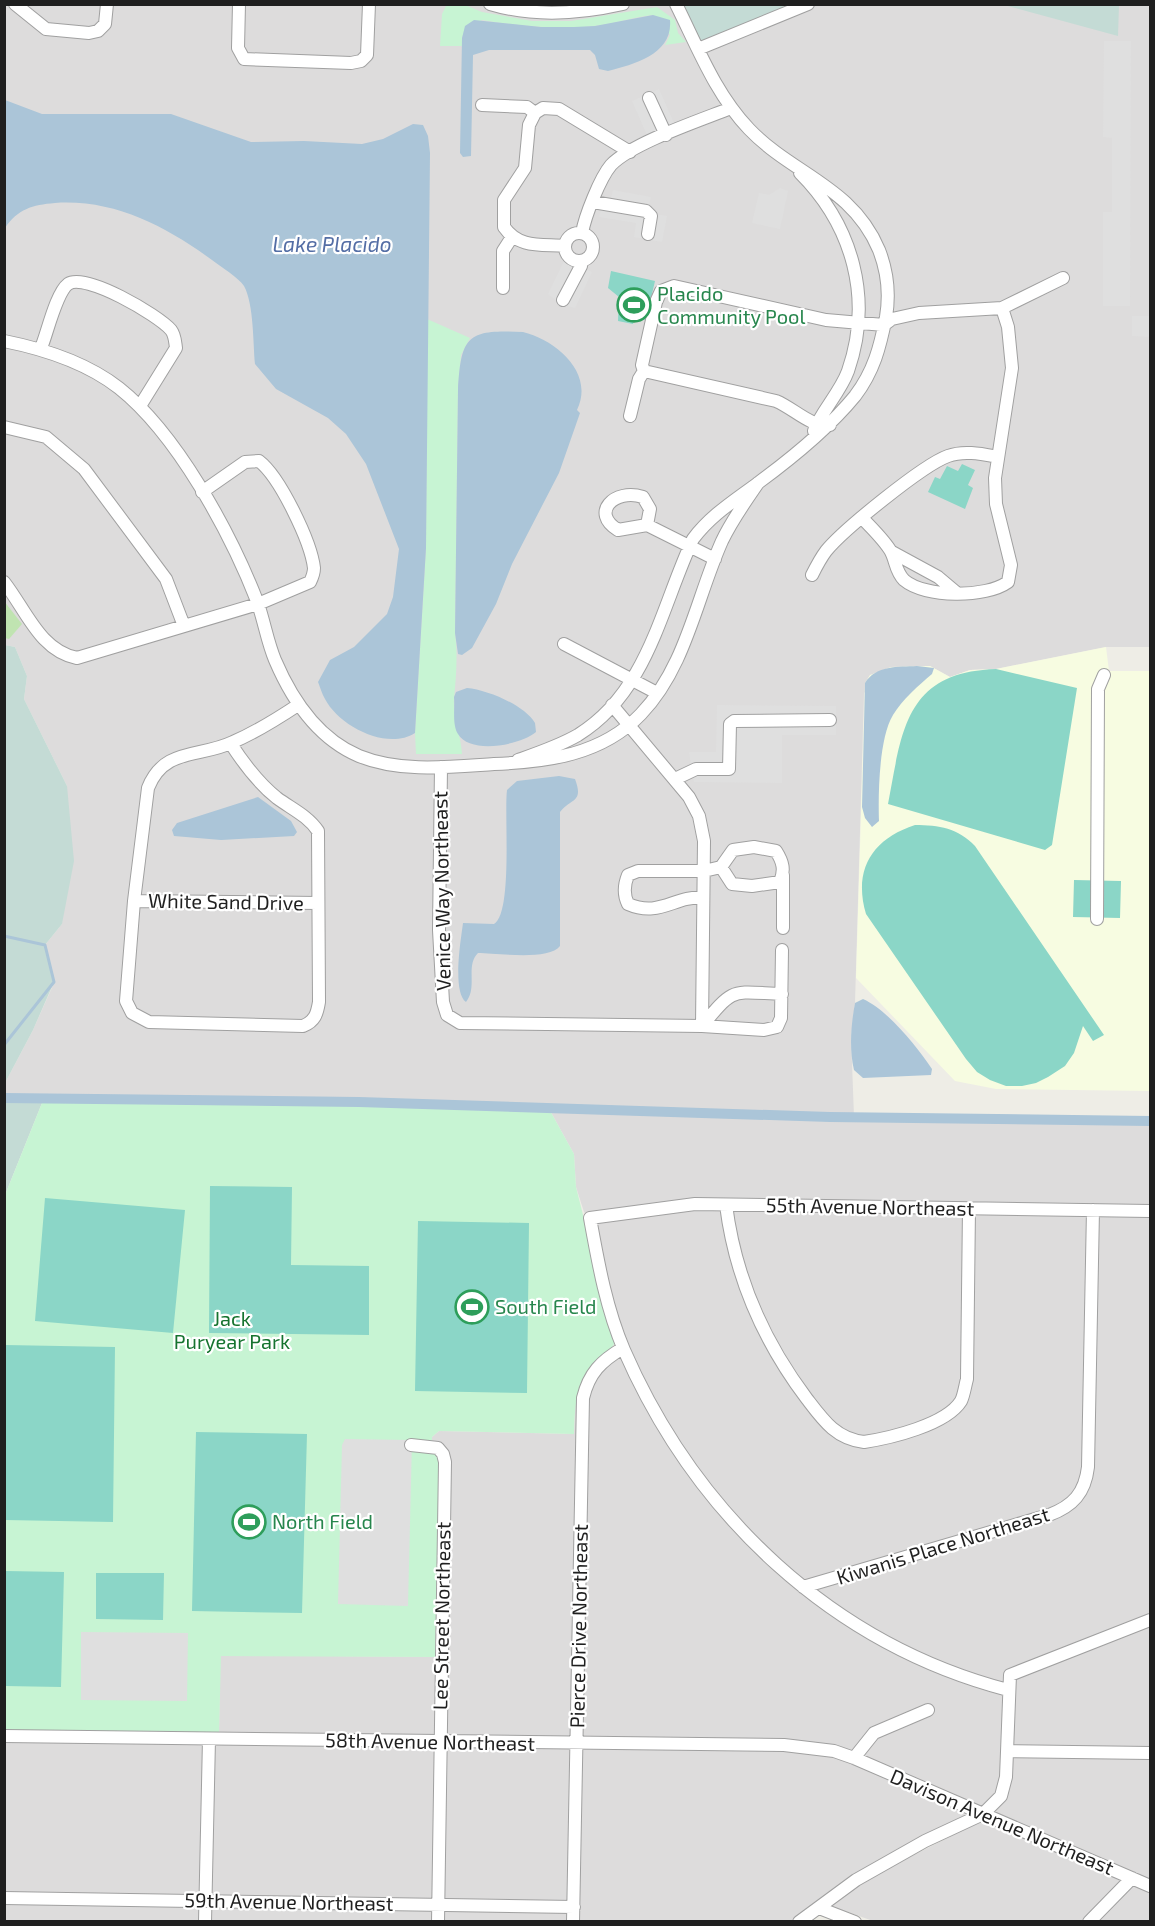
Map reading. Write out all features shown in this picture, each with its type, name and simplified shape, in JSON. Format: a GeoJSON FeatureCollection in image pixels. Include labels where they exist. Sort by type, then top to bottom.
{"type":"FeatureCollection","features":[{"type":"Feature","properties":{"kind":"street"},"geometry":{"type":"LineString","coordinates":[[15,4],[46,29],[89,33],[98,31],[105,24],[107,4]]}},
{"type":"Feature","properties":{"kind":"street"},"geometry":{"type":"LineString","coordinates":[[239,4],[238,48],[244,59],[351,63],[361,61],[367,56],[369,4]]}},
{"type":"Feature","properties":{"kind":"street"},"geometry":{"type":"LineString","coordinates":[[490,4],[510,10],[546,13],[576,12],[623,4]]}},
{"type":"Feature","properties":{"kind":"street"},"geometry":{"type":"LineString","coordinates":[[510,764],[579,734],[612,705],[643,664],[689,546],[706,521],[830,425],[872,370],[888,322],[889,282],[882,257],[870,230],[844,199],[750,130],[717,88],[676,4]]}},
{"type":"Feature","properties":{"kind":"street"},"geometry":{"type":"LineString","coordinates":[[698,49],[808,4]]}},
{"type":"Feature","properties":{"kind":"street"},"geometry":{"type":"LineString","coordinates":[[649,98],[666,135]]}},
{"type":"Feature","properties":{"kind":"street"},"geometry":{"type":"LineString","coordinates":[[482,105],[527,106],[535,113]]}},
{"type":"Feature","properties":{"kind":"street"},"geometry":{"type":"LineString","coordinates":[[565,246],[525,243],[512,237],[504,227],[504,200],[525,168],[529,125],[535,113],[552,108],[568,113],[630,152]]}},
{"type":"Feature","properties":{"kind":"street"},"geometry":{"type":"LineString","coordinates":[[582,233],[593,202],[611,165],[630,152],[666,135],[732,108]]}},
{"type":"Feature","properties":{"kind":"street"},"geometry":{"type":"LineString","coordinates":[[786,158],[822,198],[844,233],[857,276],[859,322],[848,372],[831,405],[816,426],[812,438]]}},
{"type":"Feature","properties":{"kind":"street"},"geometry":{"type":"LineString","coordinates":[[593,202],[646,211],[651,216],[648,234]]}},
{"type":"Feature","properties":{"kind":"street"},"geometry":{"type":"LineString","coordinates":[[582,233],[590,238],[593,248],[589,256],[580,261],[567,255],[565,246],[570,235],[582,233]]}},
{"type":"Feature","properties":{"kind":"street"},"geometry":{"type":"LineString","coordinates":[[503,288],[503,251],[512,237]]}},
{"type":"Feature","properties":{"kind":"street"},"geometry":{"type":"LineString","coordinates":[[563,300],[580,266],[580,261]]}},
{"type":"Feature","properties":{"kind":"street"},"geometry":{"type":"LineString","coordinates":[[644,371],[642,365],[656,302],[661,291],[669,286],[826,320],[888,322],[919,313],[1002,308],[1063,278]]}},
{"type":"Feature","properties":{"kind":"street"},"geometry":{"type":"LineString","coordinates":[[41,348],[62,291],[69,283],[81,281],[132,303],[171,331],[176,348],[140,406]]}},
{"type":"Feature","properties":{"kind":"street"},"geometry":{"type":"LineString","coordinates":[[892,552],[898,573],[913,585],[932,592],[989,592],[1008,582],[1011,575],[1009,553],[996,504],[998,457],[1012,368],[1008,327],[1002,308]]}},
{"type":"Feature","properties":{"kind":"street"},"geometry":{"type":"LineString","coordinates":[[4,341],[41,348],[116,386],[140,406],[182,461],[237,555],[258,604],[276,661],[298,705],[317,727],[358,755],[382,763],[441,767],[537,763],[564,758],[590,748],[630,725],[657,693],[676,662],[715,560],[735,516],[758,483]]}},
{"type":"Feature","properties":{"kind":"street"},"geometry":{"type":"LineString","coordinates":[[644,371],[777,401],[795,410],[816,426],[830,425]]}},
{"type":"Feature","properties":{"kind":"street"},"geometry":{"type":"LineString","coordinates":[[630,416],[639,379],[644,371]]}},
{"type":"Feature","properties":{"kind":"street"},"geometry":{"type":"LineString","coordinates":[[4,427],[46,437],[84,470],[166,579],[184,626]]}},
{"type":"Feature","properties":{"kind":"street"},"geometry":{"type":"LineString","coordinates":[[812,575],[827,550],[862,518],[938,460],[964,453],[998,457]]}},
{"type":"Feature","properties":{"kind":"street"},"geometry":{"type":"LineString","coordinates":[[4,582],[48,647],[61,655],[77,658],[258,604],[310,582],[314,570],[292,508],[268,468],[259,461],[245,462],[202,492]]}},
{"type":"Feature","properties":{"kind":"street"},"geometry":{"type":"LineString","coordinates":[[862,518],[892,552],[938,577],[957,592]]}},
{"type":"Feature","properties":{"kind":"street"},"geometry":{"type":"LineString","coordinates":[[647,525],[715,560]]}},
{"type":"Feature","properties":{"kind":"street"},"geometry":{"type":"LineString","coordinates":[[564,644],[657,693]]}},
{"type":"Feature","properties":{"kind":"street"},"geometry":{"type":"LineString","coordinates":[[1097,919],[1098,689],[1104,675]]}},
{"type":"Feature","properties":{"kind":"street"},"geometry":{"type":"LineString","coordinates":[[231,744],[260,782],[277,798],[311,821],[318,831],[319,1002],[316,1015],[311,1022],[303,1026],[149,1022],[132,1013],[126,1001],[134,901],[148,788],[153,774],[164,763],[175,758],[231,744],[271,723],[298,705]]}},
{"type":"Feature","properties":{"kind":"street"},"geometry":{"type":"LineString","coordinates":[[612,705],[675,779],[689,797],[699,816],[704,841],[702,1026]]}},
{"type":"Feature","properties":{"kind":"street"},"geometry":{"type":"LineString","coordinates":[[675,779],[696,769],[729,768],[730,724],[734,720],[830,720]]}},
{"type":"Feature","properties":{"kind":"street","name":"Venice Way Northeast"},"geometry":{"type":"LineString","coordinates":[[441,767],[439,930],[443,1002],[447,1015],[460,1023],[702,1026]]}},
{"type":"Feature","properties":{"kind":"street"},"geometry":{"type":"LineString","coordinates":[[703,898],[691,897],[670,906],[649,909],[628,904],[624,897],[628,875],[638,871],[704,871],[721,867],[733,850],[768,848],[776,851],[782,861],[783,928]]}},
{"type":"Feature","properties":{"kind":"street"},"geometry":{"type":"LineString","coordinates":[[721,867],[732,884],[752,886],[780,882],[783,874]]}},
{"type":"Feature","properties":{"kind":"street","name":"White Sand Drive"},"geometry":{"type":"LineString","coordinates":[[134,901],[318,903]]}},
{"type":"Feature","properties":{"kind":"street"},"geometry":{"type":"LineString","coordinates":[[702,1026],[764,1030],[777,1027],[782,1018],[782,950]]}},
{"type":"Feature","properties":{"kind":"street"},"geometry":{"type":"LineString","coordinates":[[702,1026],[730,995],[738,992],[782,994]]}},
{"type":"Feature","properties":{"kind":"street","name":"55th Avenue Northeast"},"geometry":{"type":"LineString","coordinates":[[623,1348],[600,1272],[590,1218],[677,1205],[1150,1211]]}},
{"type":"Feature","properties":{"kind":"street"},"geometry":{"type":"LineString","coordinates":[[726,1205],[737,1261],[757,1315],[782,1363],[834,1431],[864,1442],[932,1424],[953,1411],[965,1391],[969,1208]]}},
{"type":"Feature","properties":{"kind":"street","name":"Kiwanis Place Northeast"},"geometry":{"type":"LineString","coordinates":[[803,1587],[1049,1515],[1067,1507],[1080,1496],[1088,1467],[1093,1210]]}},
{"type":"Feature","properties":{"kind":"street"},"geometry":{"type":"LineString","coordinates":[[623,1348],[658,1420],[695,1478],[760,1550],[803,1587],[882,1641],[947,1671],[1008,1690]]}},
{"type":"Feature","properties":{"kind":"street","name":"Pierce Drive Northeast"},"geometry":{"type":"LineString","coordinates":[[573,1922],[583,1398],[591,1374],[601,1363],[623,1348]]}},
{"type":"Feature","properties":{"kind":"street","name":"Lee Street Northeast"},"geometry":{"type":"LineString","coordinates":[[411,1445],[438,1448],[444,1454],[445,1462],[438,1922]]}},
{"type":"Feature","properties":{"kind":"street"},"geometry":{"type":"LineString","coordinates":[[799,1922],[847,1886],[887,1861],[982,1814],[1001,1796],[1005,1787],[1010,1675],[1150,1620]]}},
{"type":"Feature","properties":{"kind":"street"},"geometry":{"type":"LineString","coordinates":[[854,1758],[874,1733],[923,1712],[922,1728]]}},
{"type":"Feature","properties":{"kind":"street","name":"58th Avenue Northeast"},"geometry":{"type":"LineString","coordinates":[[4,1736],[578,1745],[783,1745],[834,1751],[854,1758]]}},
{"type":"Feature","properties":{"kind":"street"},"geometry":{"type":"LineString","coordinates":[[205,1922],[209,1739]]}},
{"type":"Feature","properties":{"kind":"street"},"geometry":{"type":"LineString","coordinates":[[1007,1751],[1150,1753]]}},
{"type":"Feature","properties":{"kind":"street","name":"Davison Avenue Northeast"},"geometry":{"type":"LineString","coordinates":[[854,1758],[1150,1886]]}},
{"type":"Feature","properties":{"kind":"street"},"geometry":{"type":"LineString","coordinates":[[1089,1922],[1132,1878]]}},
{"type":"Feature","properties":{"kind":"street","name":"59th Avenue Northeast"},"geometry":{"type":"LineString","coordinates":[[4,1898],[574,1907]]}},
{"type":"Feature","properties":{"kind":"street"},"geometry":{"type":"LineString","coordinates":[[819,1908],[855,1922]]}},
{"type":"Feature","properties":{"kind":"shaded area"},"geometry":{"type":"Polygon","coordinates":[[[5,5],[1150,5],[1150,647],[1106,647],[996,669],[970,670],[950,677],[930,666],[891,667],[864,693],[855,1003],[851,1036],[854,1117],[1150,1121],[1150,1753],[1007,1751],[1001,1796],[799,1921],[5,1921],[5,1736],[219,1734],[220,1655],[435,1657],[445,1470],[430,1445],[432,1437],[439,1431],[574,1434],[575,1402],[584,1376],[597,1360],[623,1348],[590,1218],[584,1212],[576,1187],[574,1154],[548,1107],[5,1098],[5,1083],[33,1030],[54,983],[45,945],[62,924],[67,786],[24,699],[27,676],[15,647],[5,645],[5,5]]]}},
{"type":"Feature","properties":{"kind":"shaded area"},"geometry":{"type":"Polygon","coordinates":[[[676,5],[808,5],[698,49],[676,5]]]}},
{"type":"Feature","properties":{"kind":"shaded area"},"geometry":{"type":"Polygon","coordinates":[[[1004,5],[1119,5],[1118,36],[1004,5]]]}},
{"type":"Feature","properties":{"kind":"shaded area"},"geometry":{"type":"Polygon","coordinates":[[[1104,41],[1131,41],[1130,306],[1103,306],[1103,212],[1112,212],[1112,138],[1103,137],[1104,41]]]}},
{"type":"Feature","properties":{"kind":"shaded area"},"geometry":{"type":"Polygon","coordinates":[[[659,89],[674,123],[647,135],[632,101],[659,89]]]}},
{"type":"Feature","properties":{"kind":"shaded area"},"geometry":{"type":"Polygon","coordinates":[[[780,188],[788,191],[780,229],[752,223],[759,193],[769,195],[780,188]]]}},
{"type":"Feature","properties":{"kind":"shaded area"},"geometry":{"type":"Polygon","coordinates":[[[613,190],[651,197],[649,205],[654,214],[667,216],[662,242],[634,237],[636,223],[599,217],[601,209],[611,198],[613,190]]]}},
{"type":"Feature","properties":{"kind":"shaded area"},"geometry":{"type":"Polygon","coordinates":[[[565,259],[592,272],[575,308],[561,304],[548,294],[565,259]]]}},
{"type":"Feature","properties":{"kind":"shaded area"},"geometry":{"type":"Polygon","coordinates":[[[1132,316],[1150,316],[1150,337],[1132,336],[1132,316]]]}},
{"type":"Feature","properties":{"kind":"shaded area"},"geometry":{"type":"Polygon","coordinates":[[[5,645],[15,647],[27,676],[24,699],[67,786],[74,861],[62,924],[45,945],[54,982],[33,1030],[5,1083],[5,645]]]}},
{"type":"Feature","properties":{"kind":"shaded area"},"geometry":{"type":"Polygon","coordinates":[[[1106,647],[1109,671],[1150,671],[1150,1091],[996,1089],[955,1081],[856,978],[865,683],[870,675],[891,667],[930,666],[950,677],[970,670],[996,669],[1106,647]]]}},
{"type":"Feature","properties":{"kind":"shaded area"},"geometry":{"type":"Polygon","coordinates":[[[717,705],[836,706],[836,735],[782,735],[782,783],[694,782],[689,752],[716,752],[717,705]]]}},
{"type":"Feature","properties":{"kind":"shaded area"},"geometry":{"type":"Polygon","coordinates":[[[5,1098],[44,1098],[5,1195],[5,1098]]]}},
{"type":"Feature","properties":{"kind":"shaded area"},"geometry":{"type":"Polygon","coordinates":[[[345,1439],[412,1440],[408,1606],[338,1604],[342,1445],[345,1439]]]}},
{"type":"Feature","properties":{"kind":"shaded area"},"geometry":{"type":"Polygon","coordinates":[[[81,1632],[188,1633],[187,1701],[81,1700],[81,1632]]]}},
{"type":"Feature","properties":{"kind":"shaded area"},"geometry":{"type":"Polygon","coordinates":[[[1012,1757],[1150,1759],[1150,1880],[994,1812],[1005,1801],[1010,1789],[1012,1757]]]}},
{"type":"Feature","properties":{"kind":"shaded area"},"geometry":{"type":"Polygon","coordinates":[[[983,1820],[1122,1881],[1081,1921],[873,1921],[831,1906],[859,1885],[890,1867],[983,1820]]]}},
{"type":"Feature","properties":{"kind":"shaded area"},"geometry":{"type":"Polygon","coordinates":[[[1133,1885],[1150,1893],[1150,1921],[1097,1922],[1133,1885]]]}},
{"type":"Feature","properties":{"kind":"green space"},"geometry":{"type":"Polygon","coordinates":[[[447,4],[465,5],[482,12],[532,21],[571,21],[657,7],[675,20],[678,33],[686,42],[665,45],[670,35],[653,15],[601,25],[566,28],[524,26],[482,20],[462,37],[462,46],[440,46],[442,14],[447,4]]]}},
{"type":"Feature","properties":{"kind":"green space","name":"Placido Community Pool"},"geometry":{"type":"Polygon","coordinates":[[[611,271],[655,281],[646,320],[634,318],[633,324],[618,321],[619,297],[608,288],[611,271]]]}},
{"type":"Feature","properties":{"kind":"green space"},"geometry":{"type":"Polygon","coordinates":[[[427,319],[470,338],[461,355],[458,390],[455,633],[457,658],[454,706],[462,754],[416,754],[415,733],[426,548],[427,319]]]}},
{"type":"Feature","properties":{"kind":"green space"},"geometry":{"type":"Polygon","coordinates":[[[962,464],[975,470],[968,485],[973,488],[965,509],[928,492],[935,477],[940,479],[947,466],[958,471],[962,464]]]}},
{"type":"Feature","properties":{"kind":"green space"},"geometry":{"type":"Polygon","coordinates":[[[4,601],[22,624],[9,639],[5,638],[4,601]]]}},
{"type":"Feature","properties":{"kind":"green space"},"geometry":{"type":"Polygon","coordinates":[[[996,669],[1077,688],[1052,845],[1045,850],[888,804],[904,730],[913,710],[926,694],[943,681],[966,673],[996,669]]]}},
{"type":"Feature","properties":{"kind":"green space"},"geometry":{"type":"Polygon","coordinates":[[[915,825],[955,831],[975,846],[1104,1035],[1093,1041],[1083,1026],[1074,1053],[1065,1066],[1036,1083],[1006,1086],[977,1072],[866,914],[862,884],[864,870],[870,858],[887,839],[915,825]]]}},
{"type":"Feature","properties":{"kind":"green space"},"geometry":{"type":"Polygon","coordinates":[[[1074,880],[1121,881],[1120,918],[1073,917],[1074,880]]]}},
{"type":"Feature","properties":{"kind":"green space","name":"Jack Puryear Park"},"geometry":{"type":"Polygon","coordinates":[[[44,1098],[548,1107],[574,1154],[576,1187],[615,1342],[583,1378],[577,1396],[574,1434],[439,1431],[432,1437],[432,1452],[439,1457],[435,1657],[221,1656],[219,1734],[5,1731],[5,1195],[44,1098]]]}},
{"type":"Feature","properties":{"kind":"green space"},"geometry":{"type":"Polygon","coordinates":[[[210,1186],[292,1187],[291,1265],[369,1266],[369,1335],[209,1333],[210,1186]]]}},
{"type":"Feature","properties":{"kind":"green space"},"geometry":{"type":"Polygon","coordinates":[[[45,1198],[185,1210],[173,1333],[35,1321],[45,1198]]]}},
{"type":"Feature","properties":{"kind":"green space","name":"South Field"},"geometry":{"type":"Polygon","coordinates":[[[418,1221],[529,1223],[527,1393],[415,1391],[418,1221]]]}},
{"type":"Feature","properties":{"kind":"green space"},"geometry":{"type":"Polygon","coordinates":[[[5,1345],[115,1347],[113,1522],[5,1520],[5,1345]]]}},
{"type":"Feature","properties":{"kind":"green space","name":"North Field"},"geometry":{"type":"Polygon","coordinates":[[[196,1432],[307,1434],[302,1613],[192,1611],[196,1432]]]}},
{"type":"Feature","properties":{"kind":"green space"},"geometry":{"type":"Polygon","coordinates":[[[5,1571],[64,1572],[61,1687],[5,1686],[5,1571]]]}},
{"type":"Feature","properties":{"kind":"green space"},"geometry":{"type":"Polygon","coordinates":[[[96,1573],[164,1573],[163,1620],[96,1619],[96,1573]]]}},
{"type":"Feature","properties":{"kind":"water"},"geometry":{"type":"Polygon","coordinates":[[[653,15],[670,20],[669,32],[659,49],[640,61],[608,71],[599,69],[595,55],[590,50],[489,50],[473,55],[471,156],[463,157],[460,153],[462,38],[465,26],[474,20],[541,27],[595,26],[653,15]]]}},
{"type":"Feature","properties":{"kind":"water","name":"Lake Placido"},"geometry":{"type":"Polygon","coordinates":[[[5,100],[42,114],[171,114],[251,142],[304,141],[362,144],[383,139],[413,124],[423,125],[428,136],[430,153],[426,548],[415,733],[404,738],[391,739],[365,733],[341,718],[332,709],[318,682],[330,660],[354,647],[387,614],[393,597],[399,549],[366,464],[346,434],[328,418],[276,389],[255,364],[250,303],[244,286],[234,276],[176,236],[118,210],[77,203],[55,203],[26,209],[15,216],[5,228],[5,100]]]}},
{"type":"Feature","properties":{"kind":"water"},"geometry":{"type":"Polygon","coordinates":[[[504,331],[523,332],[548,342],[569,360],[577,371],[581,383],[581,396],[577,410],[580,413],[559,473],[512,564],[496,604],[472,648],[462,655],[458,654],[455,633],[459,372],[465,347],[479,335],[504,331]]]}},
{"type":"Feature","properties":{"kind":"water"},"geometry":{"type":"Polygon","coordinates":[[[917,666],[934,668],[932,674],[901,704],[888,725],[880,767],[879,821],[872,827],[865,818],[862,807],[865,683],[881,670],[917,666]]]}},
{"type":"Feature","properties":{"kind":"water"},"geometry":{"type":"Polygon","coordinates":[[[467,688],[495,695],[523,710],[535,723],[536,732],[519,741],[496,746],[473,744],[464,740],[458,734],[455,726],[454,697],[456,692],[467,688]]]}},
{"type":"Feature","properties":{"kind":"water"},"geometry":{"type":"Polygon","coordinates":[[[559,776],[575,779],[578,792],[575,799],[560,812],[560,946],[554,951],[534,955],[478,953],[472,964],[471,990],[466,1002],[459,988],[458,977],[463,923],[494,924],[500,916],[504,902],[507,790],[517,781],[559,776]]]}},
{"type":"Feature","properties":{"kind":"water"},"geometry":{"type":"Polygon","coordinates":[[[258,797],[291,821],[297,832],[294,836],[221,840],[174,836],[172,830],[177,823],[258,797]]]}},
{"type":"Feature","properties":{"kind":"water"},"geometry":{"type":"Polygon","coordinates":[[[863,999],[882,1011],[901,1030],[932,1069],[931,1075],[863,1078],[854,1070],[851,1045],[852,1020],[855,1003],[863,999]]]}},
{"type":"Feature","properties":{"kind":"waterway"},"geometry":{"type":"LineString","coordinates":[[4,936],[45,945],[54,982],[4,1045]]}},
{"type":"Feature","properties":{"kind":"waterway"},"geometry":{"type":"LineString","coordinates":[[4,1098],[359,1102],[830,1117],[1150,1121]]}},
{"type":"Feature","properties":{"kind":"place","name":"Placido Community Pool"},"geometry":{"type":"Point","coordinates":[634,305]}},
{"type":"Feature","properties":{"kind":"place","name":"South Field"},"geometry":{"type":"Point","coordinates":[472,1307]}},
{"type":"Feature","properties":{"kind":"place","name":"North Field"},"geometry":{"type":"Point","coordinates":[249,1522]}}]}
